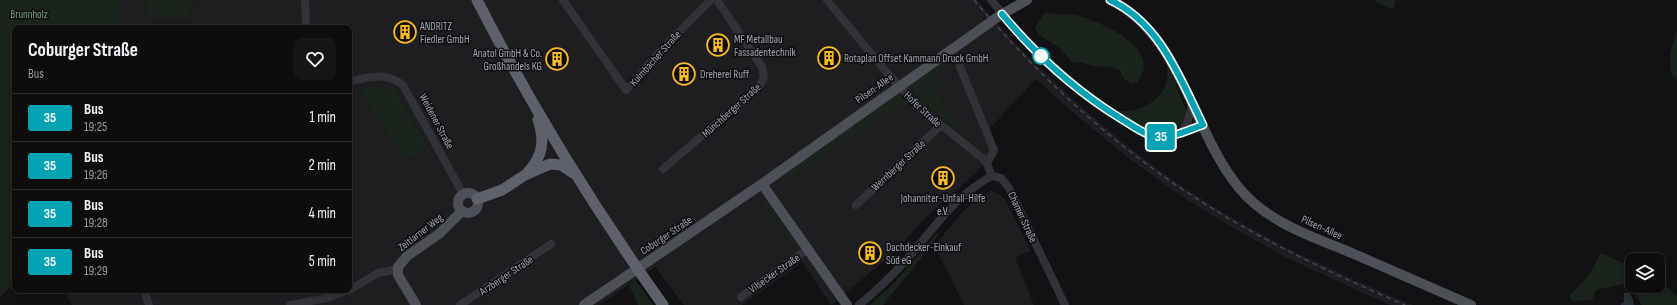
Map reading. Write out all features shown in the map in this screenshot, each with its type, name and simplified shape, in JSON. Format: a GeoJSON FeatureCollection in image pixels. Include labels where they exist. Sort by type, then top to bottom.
{"type":"FeatureCollection","features":[{"type":"Feature","properties":{"kind":"highway"},"geometry":{"type":"LineString","coordinates":[[477,0],[528,94],[578,178],[628,255],[663,305]]}},
{"type":"Feature","properties":{"kind":"highway"},"geometry":{"type":"LineString","coordinates":[[525,175],[536,162],[543,146],[541,130],[528,94]]}},
{"type":"Feature","properties":{"kind":"highway"},"geometry":{"type":"LineString","coordinates":[[477,199],[502,190],[542,166],[556,164],[567,168],[578,178]]}},
{"type":"Feature","properties":{"kind":"main road","name":"Pilsen-Allee"},"geometry":{"type":"LineString","coordinates":[[762,184],[972,34],[1013,7],[1027,0]]}},
{"type":"Feature","properties":{"kind":"main road","name":"Pilsen-Allee"},"geometry":{"type":"LineString","coordinates":[[1110,0],[1132,13],[1152,32],[1164,51],[1222,162],[1239,188],[1249,199],[1273,217],[1301,231],[1471,305]]}},
{"type":"Feature","properties":{"kind":"main road"},"geometry":{"type":"LineString","coordinates":[[762,184],[847,305]]}},
{"type":"Feature","properties":{"kind":"main road","name":"Coburger Straße"},"geometry":{"type":"LineString","coordinates":[[584,305],[762,184]]}},
{"type":"Feature","properties":{"kind":"main road"},"geometry":{"type":"LineString","coordinates":[[463,194],[472,194],[477,199],[477,206],[473,211],[468,213],[462,211],[458,204],[459,198],[463,194]]}},
{"type":"Feature","properties":{"kind":"main road","name":"Zeitlarner Weg"},"geometry":{"type":"LineString","coordinates":[[398,270],[400,263],[407,256],[439,234],[462,211]]}},
{"type":"Feature","properties":{"kind":"main road"},"geometry":{"type":"LineString","coordinates":[[398,270],[398,275],[416,305]]}},
{"type":"Feature","properties":{"kind":"street"},"geometry":{"type":"LineString","coordinates":[[305,0],[306,25]]}},
{"type":"Feature","properties":{"kind":"street","name":"Kulmbacher Straße"},"geometry":{"type":"LineString","coordinates":[[563,0],[626,90],[678,32],[711,0]]}},
{"type":"Feature","properties":{"kind":"street","name":"Münchberger Straße"},"geometry":{"type":"LineString","coordinates":[[663,170],[758,88],[764,78],[762,67],[717,0]]}},
{"type":"Feature","properties":{"kind":"street","name":"Hofer Straße"},"geometry":{"type":"LineString","coordinates":[[827,0],[888,74],[921,109],[987,164],[992,176]]}},
{"type":"Feature","properties":{"kind":"street"},"geometry":{"type":"LineString","coordinates":[[991,0],[1013,27],[1041,56],[1072,83],[1102,106],[1134,127],[1154,136],[1161,137],[1181,133],[1203,125]]}},
{"type":"Feature","properties":{"kind":"street"},"geometry":{"type":"LineString","coordinates":[[960,68],[994,150],[987,164]]}},
{"type":"Feature","properties":{"kind":"street","name":"Weidener Straße"},"geometry":{"type":"LineString","coordinates":[[352,80],[376,76],[385,76],[395,79],[403,85],[463,194]]}},
{"type":"Feature","properties":{"kind":"street"},"geometry":{"type":"LineString","coordinates":[[1181,133],[1188,121],[1192,104]]}},
{"type":"Feature","properties":{"kind":"street","name":"Wernberger Straße"},"geometry":{"type":"LineString","coordinates":[[856,204],[940,126]]}},
{"type":"Feature","properties":{"kind":"street"},"geometry":{"type":"LineString","coordinates":[[860,305],[905,262],[936,223],[954,204],[970,190],[992,176]]}},
{"type":"Feature","properties":{"kind":"street","name":"Chamer Straße"},"geometry":{"type":"LineString","coordinates":[[992,176],[1001,178],[1009,188],[1064,305]]}},
{"type":"Feature","properties":{"kind":"street","name":"Arzberger Straße"},"geometry":{"type":"LineString","coordinates":[[460,305],[551,244]]}},
{"type":"Feature","properties":{"kind":"street","name":"Vilsecker Straße"},"geometry":{"type":"LineString","coordinates":[[741,297],[808,249]]}},
{"type":"Feature","properties":{"kind":"street"},"geometry":{"type":"LineString","coordinates":[[352,288],[378,273],[398,270]]}},
{"type":"Feature","properties":{"kind":"street"},"geometry":{"type":"LineString","coordinates":[[145,293],[149,305]]}},
{"type":"Feature","properties":{"kind":"street"},"geometry":{"type":"LineString","coordinates":[[290,305],[328,302],[344,293]]}},
{"type":"Feature","properties":{"kind":"shaded area"},"geometry":{"type":"Polygon","coordinates":[[[121,0],[145,0],[148,18],[191,18],[186,2],[197,3],[198,0],[977,0],[1019,47],[1078,104],[1135,152],[1183,187],[1224,213],[1287,248],[1413,305],[1390,305],[1374,298],[1283,256],[1220,220],[1178,194],[1130,159],[1071,111],[1036,79],[989,129],[996,148],[977,172],[922,221],[896,251],[831,305],[802,262],[742,305],[684,305],[655,267],[599,305],[72,305],[65,293],[352,293],[352,25],[119,25],[123,19],[121,0]],[[387,85],[360,90],[406,161],[428,146],[394,88],[387,85]]]}},
{"type":"Feature","properties":{"kind":"shaded area"},"geometry":{"type":"Polygon","coordinates":[[[992,190],[1005,200],[1031,251],[1015,257],[1034,305],[964,305],[934,246],[965,209],[978,198],[992,190]]]}},
{"type":"Feature","properties":{"kind":"shaded area"},"geometry":{"type":"Polygon","coordinates":[[[1624,293],[1629,293],[1633,299],[1634,305],[1620,305],[1624,302],[1624,293]]]}},
{"type":"Feature","properties":{"kind":"green space","name":"Brunnholz"},"geometry":{"type":"Polygon","coordinates":[[[0,0],[121,0],[123,19],[119,25],[12,25],[12,285],[0,297],[0,0]]]}},
{"type":"Feature","properties":{"kind":"green space"},"geometry":{"type":"Polygon","coordinates":[[[145,0],[198,0],[197,3],[186,2],[192,18],[147,18],[145,0]]]}},
{"type":"Feature","properties":{"kind":"green space"},"geometry":{"type":"Polygon","coordinates":[[[1373,0],[1396,0],[1393,10],[1373,0]]]}},
{"type":"Feature","properties":{"kind":"green space"},"geometry":{"type":"Polygon","coordinates":[[[1046,12],[1070,14],[1083,17],[1106,26],[1128,40],[1137,48],[1142,57],[1144,69],[1138,82],[1132,84],[1124,79],[1121,75],[1121,71],[1112,67],[1093,66],[1078,62],[1073,63],[1058,47],[1039,35],[1035,29],[1038,22],[1046,12]]]}},
{"type":"Feature","properties":{"kind":"green space"},"geometry":{"type":"Polygon","coordinates":[[[1677,29],[1677,81],[1671,74],[1670,54],[1677,29]]]}},
{"type":"Feature","properties":{"kind":"green space"},"geometry":{"type":"Polygon","coordinates":[[[945,60],[939,71],[937,85],[927,86],[918,95],[908,86],[945,60]]]}},
{"type":"Feature","properties":{"kind":"green space"},"geometry":{"type":"Polygon","coordinates":[[[1165,61],[1186,110],[1186,116],[1178,128],[1160,131],[1152,130],[1136,124],[1114,110],[1125,111],[1136,109],[1146,106],[1155,100],[1162,92],[1166,83],[1167,73],[1165,61]]]}},
{"type":"Feature","properties":{"kind":"green space"},"geometry":{"type":"Polygon","coordinates":[[[380,85],[387,85],[394,88],[428,146],[405,161],[360,90],[380,85]]]}},
{"type":"Feature","properties":{"kind":"green space"},"geometry":{"type":"Polygon","coordinates":[[[928,88],[937,88],[944,107],[950,115],[986,151],[955,128],[919,97],[928,88]]]}},
{"type":"Feature","properties":{"kind":"green space"},"geometry":{"type":"Polygon","coordinates":[[[898,93],[903,100],[898,106],[785,182],[779,183],[789,172],[898,93]]]}},
{"type":"Feature","properties":{"kind":"green space"},"geometry":{"type":"Polygon","coordinates":[[[763,199],[778,216],[789,232],[796,246],[796,251],[765,204],[763,199]]]}},
{"type":"Feature","properties":{"kind":"green space"},"geometry":{"type":"Polygon","coordinates":[[[938,232],[939,234],[915,266],[883,305],[870,305],[895,282],[938,232]]]}},
{"type":"Feature","properties":{"kind":"green space"},"geometry":{"type":"Polygon","coordinates":[[[1601,253],[1625,264],[1625,285],[1596,290],[1592,300],[1572,301],[1569,296],[1589,275],[1601,253]]]}},
{"type":"Feature","properties":{"kind":"green space"},"geometry":{"type":"Polygon","coordinates":[[[635,280],[653,305],[638,305],[629,285],[635,280]]]}},
{"type":"Feature","properties":{"kind":"green space"},"geometry":{"type":"Polygon","coordinates":[[[1665,285],[1677,297],[1677,305],[1642,305],[1635,293],[1665,293],[1665,285]]]}},
{"type":"Feature","properties":{"kind":"railway"},"geometry":{"type":"LineString","coordinates":[[974,0],[1021,52],[1071,102],[1125,148],[1153,169],[1209,206],[1263,238],[1348,280],[1405,305]]}},
{"type":"Feature","properties":{"kind":"bus line","name":"35"},"geometry":{"type":"LineString","coordinates":[[1002,14],[1026,41],[1060,73],[1085,94],[1134,127],[1154,136],[1161,137],[1171,136],[1203,125],[1184,87],[1152,32],[1132,13],[1110,0]]}},
{"type":"Feature","properties":{"kind":"place","name":"ANDRITZ Fiedler GmbH"},"geometry":{"type":"Point","coordinates":[405,32]}},
{"type":"Feature","properties":{"kind":"place","name":"MF Metallbau Fassadentechnik"},"geometry":{"type":"Point","coordinates":[718,45]}},
{"type":"Feature","properties":{"kind":"place","name":"Rotaplan Offset Kammann Druck GmbH"},"geometry":{"type":"Point","coordinates":[829,58]}},
{"type":"Feature","properties":{"kind":"place","name":"Anatol GmbH & Co. Großhandels KG"},"geometry":{"type":"Point","coordinates":[557,59]}},
{"type":"Feature","properties":{"kind":"place","name":"Dreherei Ruff"},"geometry":{"type":"Point","coordinates":[684,74]}},
{"type":"Feature","properties":{"kind":"place","name":"Johanniter-Unfall-Hilfe e.V."},"geometry":{"type":"Point","coordinates":[943,178]}},
{"type":"Feature","properties":{"kind":"place","name":"Dachdecker-Einkauf Süd eG"},"geometry":{"type":"Point","coordinates":[870,253]}}]}
